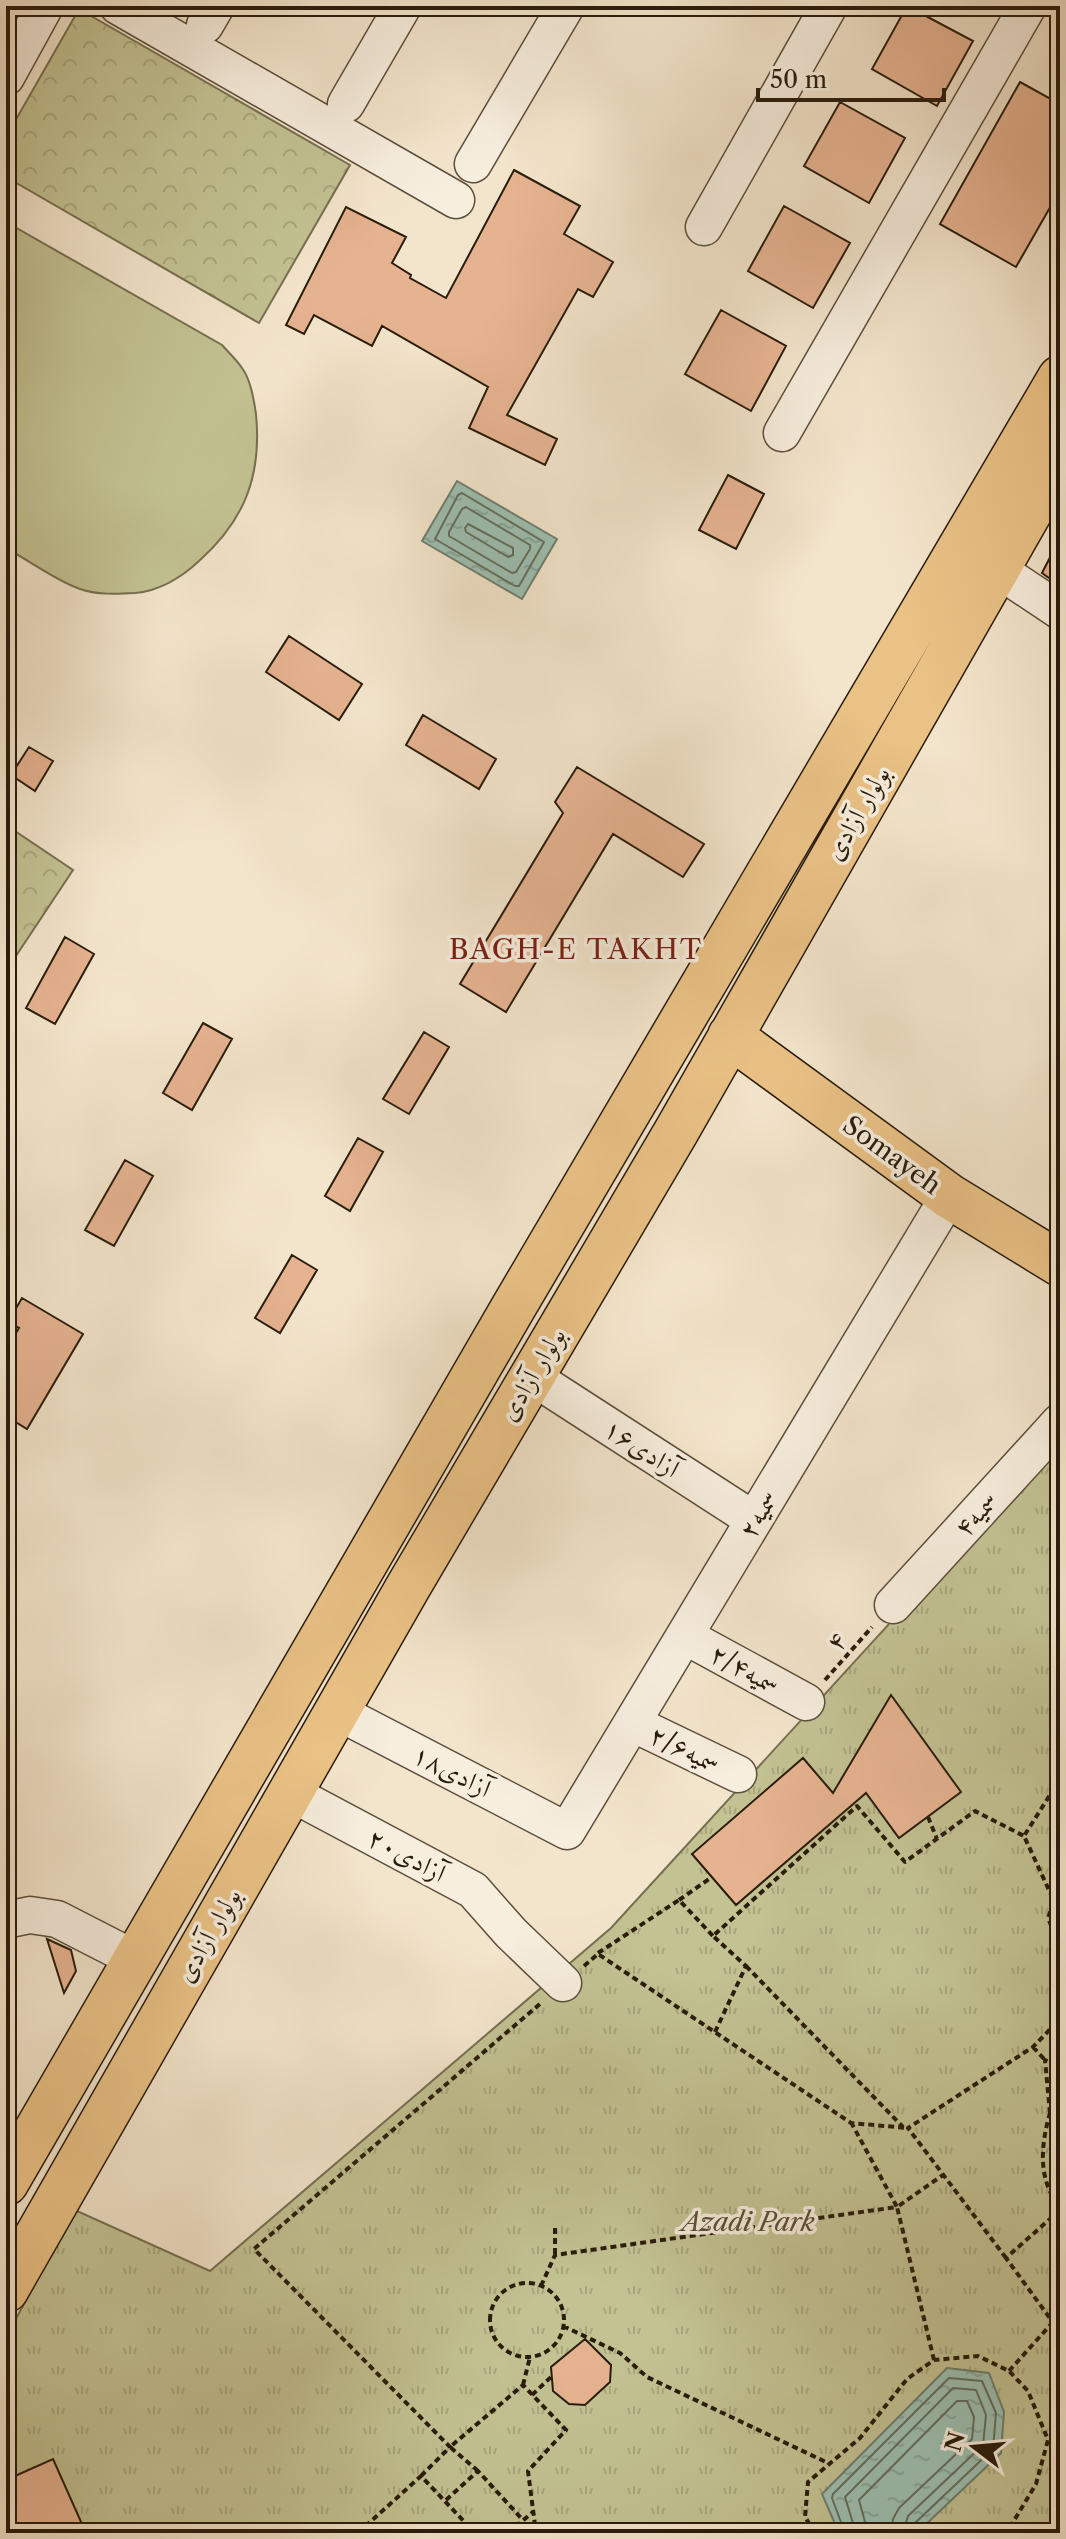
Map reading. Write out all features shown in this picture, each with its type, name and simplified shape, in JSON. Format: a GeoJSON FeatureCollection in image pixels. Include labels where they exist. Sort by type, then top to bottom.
{"type":"FeatureCollection","features":[{"type":"Feature","properties":{"kind":"main road","name":"بولوار آزادی"},"geometry":{"type":"LineString","coordinates":[[6,2183],[513,1308],[1060,378]]}},
{"type":"Feature","properties":{"kind":"main road","name":"بولوار آزادی"},"geometry":{"type":"LineString","coordinates":[[6,2290],[336,1711],[730,1036],[1060,459]]}},
{"type":"Feature","properties":{"kind":"main road","name":"Somayeh"},"geometry":{"type":"LineString","coordinates":[[730,1036],[949,1196],[1060,1264]]}},
{"type":"Feature","properties":{"kind":"main road"},"geometry":{"type":"LineString","coordinates":[[513,1308],[555,1335]]}},
{"type":"Feature","properties":{"kind":"street"},"geometry":{"type":"LineString","coordinates":[[6,77],[45,6]]}},
{"type":"Feature","properties":{"kind":"street"},"geometry":{"type":"LineString","coordinates":[[118,6],[456,200]]}},
{"type":"Feature","properties":{"kind":"street"},"geometry":{"type":"LineString","coordinates":[[346,104],[403,6]]}},
{"type":"Feature","properties":{"kind":"street"},"geometry":{"type":"LineString","coordinates":[[473,164],[566,6]]}},
{"type":"Feature","properties":{"kind":"street"},"geometry":{"type":"LineString","coordinates":[[704,227],[829,6]]}},
{"type":"Feature","properties":{"kind":"street"},"geometry":{"type":"LineString","coordinates":[[782,433],[1028,6]]}},
{"type":"Feature","properties":{"kind":"street"},"geometry":{"type":"LineString","coordinates":[[997,569],[1060,611]]}},
{"type":"Feature","properties":{"kind":"street","name":"۲سمیه"},"geometry":{"type":"LineString","coordinates":[[567,1831],[949,1196]]}},
{"type":"Feature","properties":{"kind":"street","name":"آزادی۱۶"},"geometry":{"type":"LineString","coordinates":[[531,1376],[754,1520]]}},
{"type":"Feature","properties":{"kind":"street","name":"سمیه۴"},"geometry":{"type":"LineString","coordinates":[[893,1605],[1060,1422]]}},
{"type":"Feature","properties":{"kind":"street","name":"سمیه۲/۴"},"geometry":{"type":"LineString","coordinates":[[685,1636],[806,1702]]}},
{"type":"Feature","properties":{"kind":"street","name":"آزادی۱۸"},"geometry":{"type":"LineString","coordinates":[[336,1711],[567,1831]]}},
{"type":"Feature","properties":{"kind":"street","name":"سمیه۲/۶"},"geometry":{"type":"LineString","coordinates":[[632,1723],[738,1774]]}},
{"type":"Feature","properties":{"kind":"street","name":"آزادی۲۰"},"geometry":{"type":"LineString","coordinates":[[291,1793],[473,1890],[511,1933],[563,1983]]}},
{"type":"Feature","properties":{"kind":"street"},"geometry":{"type":"LineString","coordinates":[[6,1920],[30,1915],[57,1919],[135,1959]]}},
{"type":"Feature","properties":{"kind":"path","name":"۴"},"geometry":{"type":"LineString","coordinates":[[806,1702],[893,1605]]}},
{"type":"Feature","properties":{"kind":"path"},"geometry":{"type":"LineString","coordinates":[[1024,1836],[1060,1779]]}},
{"type":"Feature","properties":{"kind":"path"},"geometry":{"type":"LineString","coordinates":[[713,1936],[857,1806],[905,1862],[975,1811],[1024,1836],[1057,1902],[1060,1919]]}},
{"type":"Feature","properties":{"kind":"path"},"geometry":{"type":"LineString","coordinates":[[928,1817],[937,1839]]}},
{"type":"Feature","properties":{"kind":"path"},"geometry":{"type":"LineString","coordinates":[[522,2519],[478,2471],[450,2447],[254,2249],[598,1954],[712,1877]]}},
{"type":"Feature","properties":{"kind":"path"},"geometry":{"type":"LineString","coordinates":[[679,1900],[905,2128],[1060,2332]]}},
{"type":"Feature","properties":{"kind":"path"},"geometry":{"type":"LineString","coordinates":[[1057,1902],[1048,1918],[1060,1947]]}},
{"type":"Feature","properties":{"kind":"path"},"geometry":{"type":"LineString","coordinates":[[598,1954],[851,2123],[897,2207],[934,2360]]}},
{"type":"Feature","properties":{"kind":"path"},"geometry":{"type":"LineString","coordinates":[[715,2032],[746,1966]]}},
{"type":"Feature","properties":{"kind":"path"},"geometry":{"type":"LineString","coordinates":[[851,2123],[905,2128],[1033,2047],[1060,2019]]}},
{"type":"Feature","properties":{"kind":"path"},"geometry":{"type":"LineString","coordinates":[[1033,2047],[1045,2060],[1060,2066]]}},
{"type":"Feature","properties":{"kind":"path"},"geometry":{"type":"LineString","coordinates":[[1006,2258],[1060,2209],[1046,2182],[1042,2157],[1042,2140],[1050,2113],[1045,2060]]}},
{"type":"Feature","properties":{"kind":"path"},"geometry":{"type":"LineString","coordinates":[[1050,2113],[1060,2116]]}},
{"type":"Feature","properties":{"kind":"path"},"geometry":{"type":"LineString","coordinates":[[555,2255],[897,2207],[943,2175]]}},
{"type":"Feature","properties":{"kind":"path"},"geometry":{"type":"LineString","coordinates":[[541,2286],[555,2255],[555,2228]]}},
{"type":"Feature","properties":{"kind":"path"},"geometry":{"type":"LineString","coordinates":[[528,2283],[541,2286],[559,2302],[563,2326],[552,2347],[542,2354],[518,2356],[498,2344],[490,2322],[491,2309],[505,2290],[528,2283]]}},
{"type":"Feature","properties":{"kind":"path"},"geometry":{"type":"LineString","coordinates":[[1009,2371],[1053,2322]]}},
{"type":"Feature","properties":{"kind":"path"},"geometry":{"type":"LineString","coordinates":[[563,2326],[620,2353],[647,2377],[830,2464]]}},
{"type":"Feature","properties":{"kind":"path"},"geometry":{"type":"LineString","coordinates":[[815,2533],[805,2517],[808,2482],[860,2438],[907,2379],[934,2360],[978,2356],[1009,2371],[1028,2391],[1048,2440],[1036,2484],[1012,2524],[998,2533]]}},
{"type":"Feature","properties":{"kind":"path"},"geometry":{"type":"LineString","coordinates":[[358,2533],[450,2447],[523,2385],[530,2357]]}},
{"type":"Feature","properties":{"kind":"path"},"geometry":{"type":"LineString","coordinates":[[532,2395],[552,2376]]}},
{"type":"Feature","properties":{"kind":"path"},"geometry":{"type":"LineString","coordinates":[[523,2385],[566,2430],[528,2471],[536,2533]]}},
{"type":"Feature","properties":{"kind":"path"},"geometry":{"type":"LineString","coordinates":[[445,2501],[478,2471]]}},
{"type":"Feature","properties":{"kind":"path"},"geometry":{"type":"LineString","coordinates":[[421,2476],[475,2533]]}},
{"type":"Feature","properties":{"kind":"path"},"geometry":{"type":"LineString","coordinates":[[508,2533],[533,2512]]}},
{"type":"Feature","properties":{"kind":"green space"},"geometry":{"type":"Polygon","coordinates":[[[79,9],[350,165],[259,323],[6,177],[6,137],[79,9]]]}},
{"type":"Feature","properties":{"kind":"green space"},"geometry":{"type":"Polygon","coordinates":[[[6,222],[222,345],[248,378],[257,436],[253,477],[247,495],[239,513],[215,545],[185,572],[161,586],[135,593],[86,591],[71,586],[6,548],[6,222]]]}},
{"type":"Feature","properties":{"kind":"green space"},"geometry":{"type":"Polygon","coordinates":[[[6,825],[73,870],[6,971],[6,825]]]}},
{"type":"Feature","properties":{"kind":"green space","name":"Azadi Park"},"geometry":{"type":"Polygon","coordinates":[[[1060,1437],[1060,2533],[6,2533],[6,2337],[75,2210],[210,2271],[611,1928],[1060,1437]]]}},
{"type":"Feature","properties":{"kind":"water"},"geometry":{"type":"Polygon","coordinates":[[[457,481],[557,539],[522,599],[422,541],[457,481]]]}},
{"type":"Feature","properties":{"kind":"water"},"geometry":{"type":"Polygon","coordinates":[[[947,2368],[989,2373],[1004,2412],[1001,2453],[921,2529],[921,2533],[839,2533],[822,2494],[947,2368]]]}},
{"type":"Feature","properties":{"kind":"building"},"geometry":{"type":"Polygon","coordinates":[[[907,6],[973,41],[937,106],[872,69],[907,6]]]}},
{"type":"Feature","properties":{"kind":"building"},"geometry":{"type":"Polygon","coordinates":[[[1020,82],[1060,104],[1060,190],[1016,267],[940,224],[1020,82]]]}},
{"type":"Feature","properties":{"kind":"building"},"geometry":{"type":"Polygon","coordinates":[[[840,102],[905,138],[869,203],[804,166],[840,102]]]}},
{"type":"Feature","properties":{"kind":"building"},"geometry":{"type":"Polygon","coordinates":[[[514,170],[580,206],[564,234],[613,262],[593,297],[578,289],[507,415],[557,439],[545,465],[469,428],[488,387],[382,326],[372,346],[314,315],[304,334],[286,325],[346,207],[406,237],[392,263],[411,275],[410,278],[446,298],[514,170]]]}},
{"type":"Feature","properties":{"kind":"building"},"geometry":{"type":"Polygon","coordinates":[[[784,206],[850,243],[813,308],[748,271],[784,206]]]}},
{"type":"Feature","properties":{"kind":"building"},"geometry":{"type":"Polygon","coordinates":[[[721,310],[786,346],[751,411],[685,374],[721,310]]]}},
{"type":"Feature","properties":{"kind":"building"},"geometry":{"type":"Polygon","coordinates":[[[728,475],[764,494],[736,549],[699,530],[728,475]]]}},
{"type":"Feature","properties":{"kind":"building"},"geometry":{"type":"Polygon","coordinates":[[[1060,538],[1060,586],[1042,573],[1060,538]]]}},
{"type":"Feature","properties":{"kind":"building"},"geometry":{"type":"Polygon","coordinates":[[[289,636],[362,684],[339,720],[266,672],[289,636]]]}},
{"type":"Feature","properties":{"kind":"building"},"geometry":{"type":"Polygon","coordinates":[[[423,715],[496,759],[479,789],[406,745],[423,715]]]}},
{"type":"Feature","properties":{"kind":"building"},"geometry":{"type":"Polygon","coordinates":[[[29,747],[53,761],[35,791],[11,775],[29,747]]]}},
{"type":"Feature","properties":{"kind":"building"},"geometry":{"type":"Polygon","coordinates":[[[577,767],[704,844],[683,877],[613,834],[506,1012],[460,984],[563,813],[555,802],[577,767]]]}},
{"type":"Feature","properties":{"kind":"building"},"geometry":{"type":"Polygon","coordinates":[[[65,937],[94,954],[55,1024],[26,1008],[65,937]]]}},
{"type":"Feature","properties":{"kind":"building"},"geometry":{"type":"Polygon","coordinates":[[[203,1023],[232,1039],[192,1110],[163,1093],[203,1023]]]}},
{"type":"Feature","properties":{"kind":"building"},"geometry":{"type":"Polygon","coordinates":[[[424,1032],[449,1047],[409,1114],[383,1099],[424,1032]]]}},
{"type":"Feature","properties":{"kind":"building"},"geometry":{"type":"Polygon","coordinates":[[[358,1138],[383,1152],[350,1211],[325,1196],[358,1138]]]}},
{"type":"Feature","properties":{"kind":"building"},"geometry":{"type":"Polygon","coordinates":[[[125,1160],[153,1176],[114,1246],[85,1230],[125,1160]]]}},
{"type":"Feature","properties":{"kind":"building"},"geometry":{"type":"Polygon","coordinates":[[[292,1255],[317,1270],[280,1333],[255,1318],[292,1255]]]}},
{"type":"Feature","properties":{"kind":"building"},"geometry":{"type":"Polygon","coordinates":[[[22,1298],[83,1334],[27,1429],[6,1416],[6,1350],[19,1328],[8,1322],[22,1298]]]}},
{"type":"Feature","properties":{"kind":"building"},"geometry":{"type":"Polygon","coordinates":[[[891,1695],[961,1792],[899,1838],[866,1793],[736,1905],[692,1854],[803,1758],[833,1793],[891,1695]]]}},
{"type":"Feature","properties":{"kind":"building"},"geometry":{"type":"Polygon","coordinates":[[[47,1939],[71,1950],[76,1971],[64,1993],[47,1939]]]}},
{"type":"Feature","properties":{"kind":"building"},"geometry":{"type":"Polygon","coordinates":[[[585,2339],[611,2365],[610,2382],[585,2405],[569,2404],[553,2391],[551,2367],[585,2339]]]}},
{"type":"Feature","properties":{"kind":"building"},"geometry":{"type":"Polygon","coordinates":[[[53,2459],[86,2533],[6,2533],[6,2480],[53,2459]]]}},
{"type":"Feature","properties":{"kind":"district","name":"BAGH-E TAKHT"},"geometry":{"type":"Point","coordinates":[576,949]}}]}
